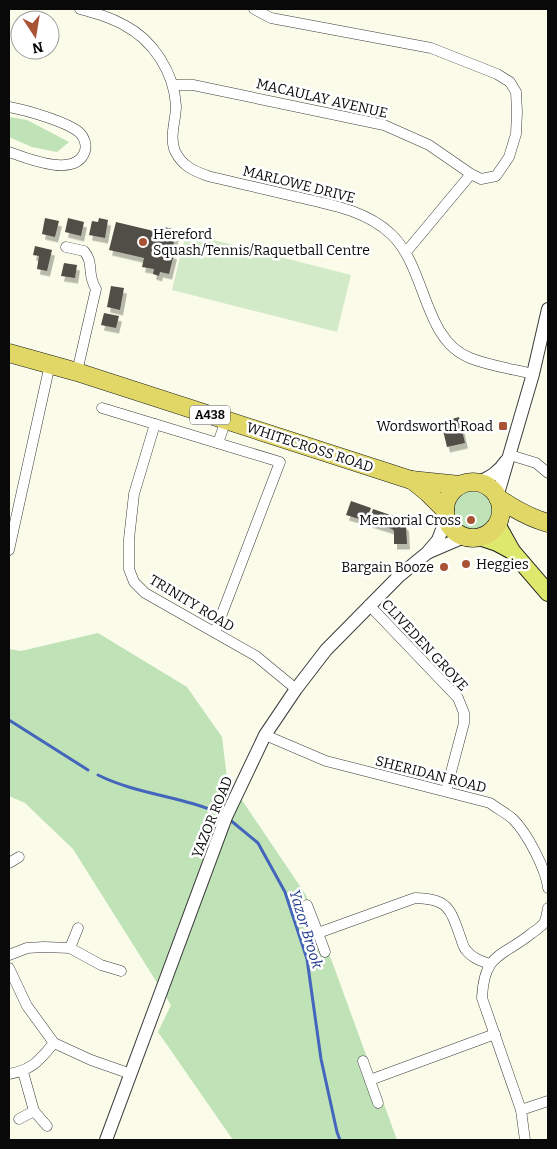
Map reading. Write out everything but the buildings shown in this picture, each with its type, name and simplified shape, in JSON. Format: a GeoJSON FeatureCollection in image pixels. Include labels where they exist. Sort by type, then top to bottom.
{"type":"FeatureCollection","features":[{"type":"Feature","properties":{"kind":"highway","name":"WHITECROSS ROAD"},"geometry":{"type":"LineString","coordinates":[[9,352],[411,480],[460,486]]}},
{"type":"Feature","properties":{"kind":"highway","name":"WHITECROSS ROAD"},"geometry":{"type":"LineString","coordinates":[[411,480],[428,493],[445,514]]}},
{"type":"Feature","properties":{"kind":"highway","name":"A438"},"geometry":{"type":"LineString","coordinates":[[460,486],[469,482],[477,483]]}},
{"type":"Feature","properties":{"kind":"highway"},"geometry":{"type":"LineString","coordinates":[[477,483],[486,486],[513,508],[541,521]]}},
{"type":"Feature","properties":{"kind":"highway"},"geometry":{"type":"LineString","coordinates":[[445,514],[449,495],[460,486]]}},
{"type":"Feature","properties":{"kind":"highway"},"geometry":{"type":"LineString","coordinates":[[472,537],[492,531],[498,522],[501,509],[498,497]]}},
{"type":"Feature","properties":{"kind":"highway","name":"A438"},"geometry":{"type":"LineString","coordinates":[[445,514],[453,530],[472,537]]}},
{"type":"Feature","properties":{"kind":"highway"},"geometry":{"type":"LineString","coordinates":[[498,522],[516,518],[541,521]]}},
{"type":"Feature","properties":{"kind":"main road"},"geometry":{"type":"LineString","coordinates":[[498,522],[512,551],[548,593]]}},
{"type":"Feature","properties":{"kind":"main road"},"geometry":{"type":"LineString","coordinates":[[472,537],[497,543],[512,551]]}},
{"type":"Feature","properties":{"kind":"street","name":"MARLOWE DRIVE"},"geometry":{"type":"LineString","coordinates":[[80,9],[108,13],[142,37],[159,56],[173,85],[176,107],[173,136],[174,150],[183,164],[194,171],[208,176],[349,209],[374,221],[391,234],[406,252],[417,274],[438,330],[454,349],[470,358],[533,374]]}},
{"type":"Feature","properties":{"kind":"street"},"geometry":{"type":"LineString","coordinates":[[254,9],[271,18],[431,48],[498,74],[510,82],[516,92],[517,112],[516,134],[509,157],[496,176],[481,179],[471,174],[406,252]]}},
{"type":"Feature","properties":{"kind":"street","name":"MACAULAY AVENUE"},"geometry":{"type":"LineString","coordinates":[[173,85],[193,85],[384,125],[429,145],[471,174]]}},
{"type":"Feature","properties":{"kind":"street"},"geometry":{"type":"LineString","coordinates":[[9,107],[55,120],[80,133],[85,141],[85,151],[80,159],[72,164],[53,165],[34,161],[9,152]]}},
{"type":"Feature","properties":{"kind":"street"},"geometry":{"type":"LineString","coordinates":[[66,247],[84,251],[90,259],[90,280],[96,289],[76,372]]}},
{"type":"Feature","properties":{"kind":"street"},"geometry":{"type":"LineString","coordinates":[[498,497],[533,374],[548,309]]}},
{"type":"Feature","properties":{"kind":"street"},"geometry":{"type":"LineString","coordinates":[[9,550],[50,364]]}},
{"type":"Feature","properties":{"kind":"street"},"geometry":{"type":"LineString","coordinates":[[102,408],[280,462],[215,632]]}},
{"type":"Feature","properties":{"kind":"street"},"geometry":{"type":"LineString","coordinates":[[218,443],[226,420]]}},
{"type":"Feature","properties":{"kind":"street","name":"TRINITY ROAD"},"geometry":{"type":"LineString","coordinates":[[155,424],[134,494],[129,538],[129,569],[134,582],[145,593],[256,656],[296,688]]}},
{"type":"Feature","properties":{"kind":"street"},"geometry":{"type":"LineString","coordinates":[[510,455],[536,463],[548,473]]}},
{"type":"Feature","properties":{"kind":"street"},"geometry":{"type":"LineString","coordinates":[[477,483],[491,477],[510,455]]}},
{"type":"Feature","properties":{"kind":"street","name":"YAZOR ROAD"},"geometry":{"type":"LineString","coordinates":[[106,1140],[226,817],[266,735],[296,688],[326,650],[369,605],[399,576],[427,553],[438,540],[445,514]]}},
{"type":"Feature","properties":{"kind":"street","name":"YAZOR ROAD"},"geometry":{"type":"LineString","coordinates":[[427,553],[472,537]]}},
{"type":"Feature","properties":{"kind":"street","name":"CLIVEDEN GROVE"},"geometry":{"type":"LineString","coordinates":[[369,605],[458,698],[464,713],[464,723],[446,791]]}},
{"type":"Feature","properties":{"kind":"street","name":"SHERIDAN ROAD"},"geometry":{"type":"LineString","coordinates":[[266,735],[326,761],[490,803],[513,820],[530,845],[547,878],[548,888]]}},
{"type":"Feature","properties":{"kind":"street"},"geometry":{"type":"LineString","coordinates":[[9,863],[19,857]]}},
{"type":"Feature","properties":{"kind":"street"},"geometry":{"type":"LineString","coordinates":[[318,932],[415,898],[430,898],[442,903],[452,913],[465,949],[472,956],[490,964]]}},
{"type":"Feature","properties":{"kind":"street"},"geometry":{"type":"LineString","coordinates":[[307,905],[325,952]]}},
{"type":"Feature","properties":{"kind":"street"},"geometry":{"type":"LineString","coordinates":[[525,1140],[520,1110],[482,998],[483,982],[490,964],[498,954],[526,938],[546,923],[548,908]]}},
{"type":"Feature","properties":{"kind":"street"},"geometry":{"type":"LineString","coordinates":[[70,948],[78,928]]}},
{"type":"Feature","properties":{"kind":"street"},"geometry":{"type":"LineString","coordinates":[[9,955],[27,948],[70,948],[101,965],[121,972]]}},
{"type":"Feature","properties":{"kind":"street"},"geometry":{"type":"LineString","coordinates":[[9,968],[27,1006],[54,1043],[91,1060],[131,1074]]}},
{"type":"Feature","properties":{"kind":"street"},"geometry":{"type":"LineString","coordinates":[[370,1080],[495,1034]]}},
{"type":"Feature","properties":{"kind":"street"},"geometry":{"type":"LineString","coordinates":[[9,1074],[23,1072],[38,1062],[54,1043]]}},
{"type":"Feature","properties":{"kind":"street"},"geometry":{"type":"LineString","coordinates":[[362,1061],[378,1103]]}},
{"type":"Feature","properties":{"kind":"street"},"geometry":{"type":"LineString","coordinates":[[23,1072],[34,1111],[47,1126]]}},
{"type":"Feature","properties":{"kind":"street"},"geometry":{"type":"LineString","coordinates":[[520,1110],[548,1101]]}},
{"type":"Feature","properties":{"kind":"street"},"geometry":{"type":"LineString","coordinates":[[19,1119],[34,1111]]}},
{"type":"Feature","properties":{"kind":"green space"},"geometry":{"type":"Polygon","coordinates":[[[9,117],[27,120],[69,142],[57,152],[32,147],[9,137],[9,117]]]}},
{"type":"Feature","properties":{"kind":"green space"},"geometry":{"type":"Polygon","coordinates":[[[186,233],[351,275],[337,332],[172,290],[186,233]]]}},
{"type":"Feature","properties":{"kind":"green space"},"geometry":{"type":"Polygon","coordinates":[[[467,492],[485,494],[492,500],[494,505],[493,518],[483,526],[473,530],[456,524],[452,517],[451,509],[456,500],[467,492]]]}},
{"type":"Feature","properties":{"kind":"green space"},"geometry":{"type":"Polygon","coordinates":[[[98,633],[187,687],[222,737],[227,778],[306,895],[397,1140],[233,1140],[158,1032],[171,1005],[73,849],[25,803],[9,796],[9,649],[21,651],[98,633]]]}},
{"type":"Feature","properties":{"kind":"waterway","name":"Yazor Brook"},"geometry":{"type":"LineString","coordinates":[[9,720],[88,770]]}},
{"type":"Feature","properties":{"kind":"waterway","name":"Yazor Brook"},"geometry":{"type":"LineString","coordinates":[[98,775],[113,782],[193,804],[223,815]]}},
{"type":"Feature","properties":{"kind":"waterway","name":"Yazor Brook"},"geometry":{"type":"LineString","coordinates":[[229,819],[258,843],[285,892],[307,959],[321,1059],[340,1140]]}},
{"type":"Feature","properties":{"kind":"place","name":"Hereford Squash/Tennis/Raquetball Centre"},"geometry":{"type":"Point","coordinates":[143,242]}},
{"type":"Feature","properties":{"kind":"place","name":"Wordsworth Road"},"geometry":{"type":"Point","coordinates":[503,426]}},
{"type":"Feature","properties":{"kind":"place","name":"Memorial Cross"},"geometry":{"type":"Point","coordinates":[471,520]}},
{"type":"Feature","properties":{"kind":"place","name":"Heggies"},"geometry":{"type":"Point","coordinates":[466,564]}},
{"type":"Feature","properties":{"kind":"place","name":"Bargain Booze"},"geometry":{"type":"Point","coordinates":[444,567]}}]}
